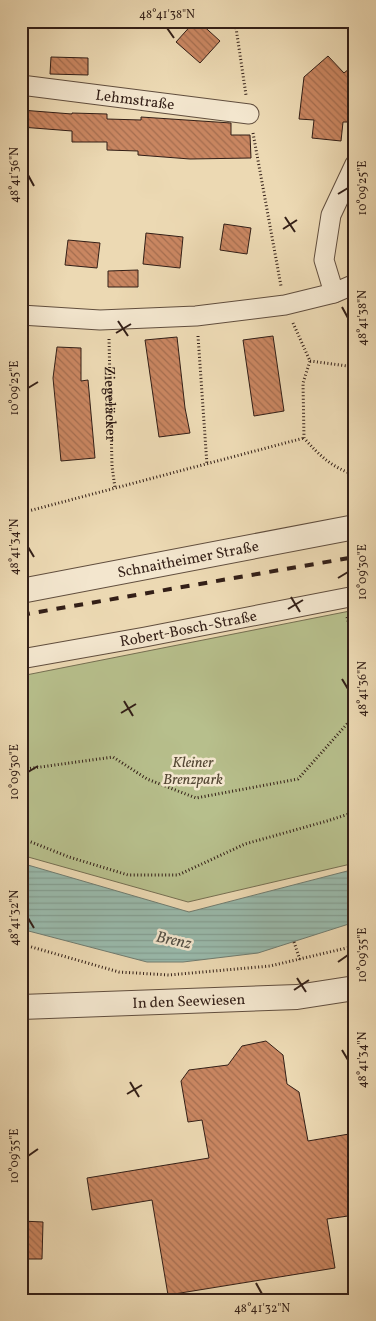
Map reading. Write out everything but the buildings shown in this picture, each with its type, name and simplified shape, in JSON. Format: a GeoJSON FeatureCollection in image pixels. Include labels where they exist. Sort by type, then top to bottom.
{"type":"FeatureCollection","features":[{"type":"Feature","properties":{"kind":"street","name":"Lehmstraße"},"geometry":{"type":"LineString","coordinates":[[21,85],[249,114]]}},
{"type":"Feature","properties":{"kind":"street"},"geometry":{"type":"LineString","coordinates":[[334,293],[324,260],[331,215],[355,164]]}},
{"type":"Feature","properties":{"kind":"street"},"geometry":{"type":"LineString","coordinates":[[21,315],[108,320],[196,316],[285,305],[334,293],[355,284]]}},
{"type":"Feature","properties":{"kind":"street","name":"Schnaitheimer Straße"},"geometry":{"type":"LineString","coordinates":[[21,591],[355,527]]}},
{"type":"Feature","properties":{"kind":"street","name":"Robert-Bosch-Straße"},"geometry":{"type":"LineString","coordinates":[[21,659],[349,597]]}},
{"type":"Feature","properties":{"kind":"street","name":"In den Seewiesen"},"geometry":{"type":"LineString","coordinates":[[21,1007],[297,997],[355,988]]}},
{"type":"Feature","properties":{"kind":"path"},"geometry":{"type":"LineString","coordinates":[[235,21],[249,114],[280,277]]}},
{"type":"Feature","properties":{"kind":"path"},"geometry":{"type":"LineString","coordinates":[[285,305],[310,360],[303,383],[304,438],[322,457],[337,468],[355,475]]}},
{"type":"Feature","properties":{"kind":"path"},"geometry":{"type":"LineString","coordinates":[[196,316],[207,465]]}},
{"type":"Feature","properties":{"kind":"path","name":"Ziegeläcker"},"geometry":{"type":"LineString","coordinates":[[108,320],[112,466],[115,488]]}},
{"type":"Feature","properties":{"kind":"path"},"geometry":{"type":"LineString","coordinates":[[310,360],[355,366]]}},
{"type":"Feature","properties":{"kind":"path"},"geometry":{"type":"LineString","coordinates":[[21,512],[207,465],[304,438]]}},
{"type":"Feature","properties":{"kind":"path"},"geometry":{"type":"LineString","coordinates":[[349,597],[355,646]]}},
{"type":"Feature","properties":{"kind":"path"},"geometry":{"type":"LineString","coordinates":[[21,771],[113,757],[147,779],[196,798],[298,779],[355,715]]}},
{"type":"Feature","properties":{"kind":"path"},"geometry":{"type":"LineString","coordinates":[[21,838],[69,857],[128,876],[178,875],[245,844],[355,812]]}},
{"type":"Feature","properties":{"kind":"path"},"geometry":{"type":"LineString","coordinates":[[294,942],[300,960]]}},
{"type":"Feature","properties":{"kind":"path"},"geometry":{"type":"LineString","coordinates":[[21,944],[119,972],[169,975],[270,966],[355,946]]}},
{"type":"Feature","properties":{"kind":"green space","name":"Kleiner Brenzpark"},"geometry":{"type":"Polygon","coordinates":[[[355,610],[355,863],[188,902],[21,855],[21,676],[355,610]]]}},
{"type":"Feature","properties":{"kind":"water","name":"Brenz"},"geometry":{"type":"Polygon","coordinates":[[[21,863],[189,912],[355,869],[355,922],[258,953],[183,962],[147,962],[21,929],[21,863]]]}},
{"type":"Feature","properties":{"kind":"railway"},"geometry":{"type":"LineString","coordinates":[[21,615],[355,557]]}}]}
